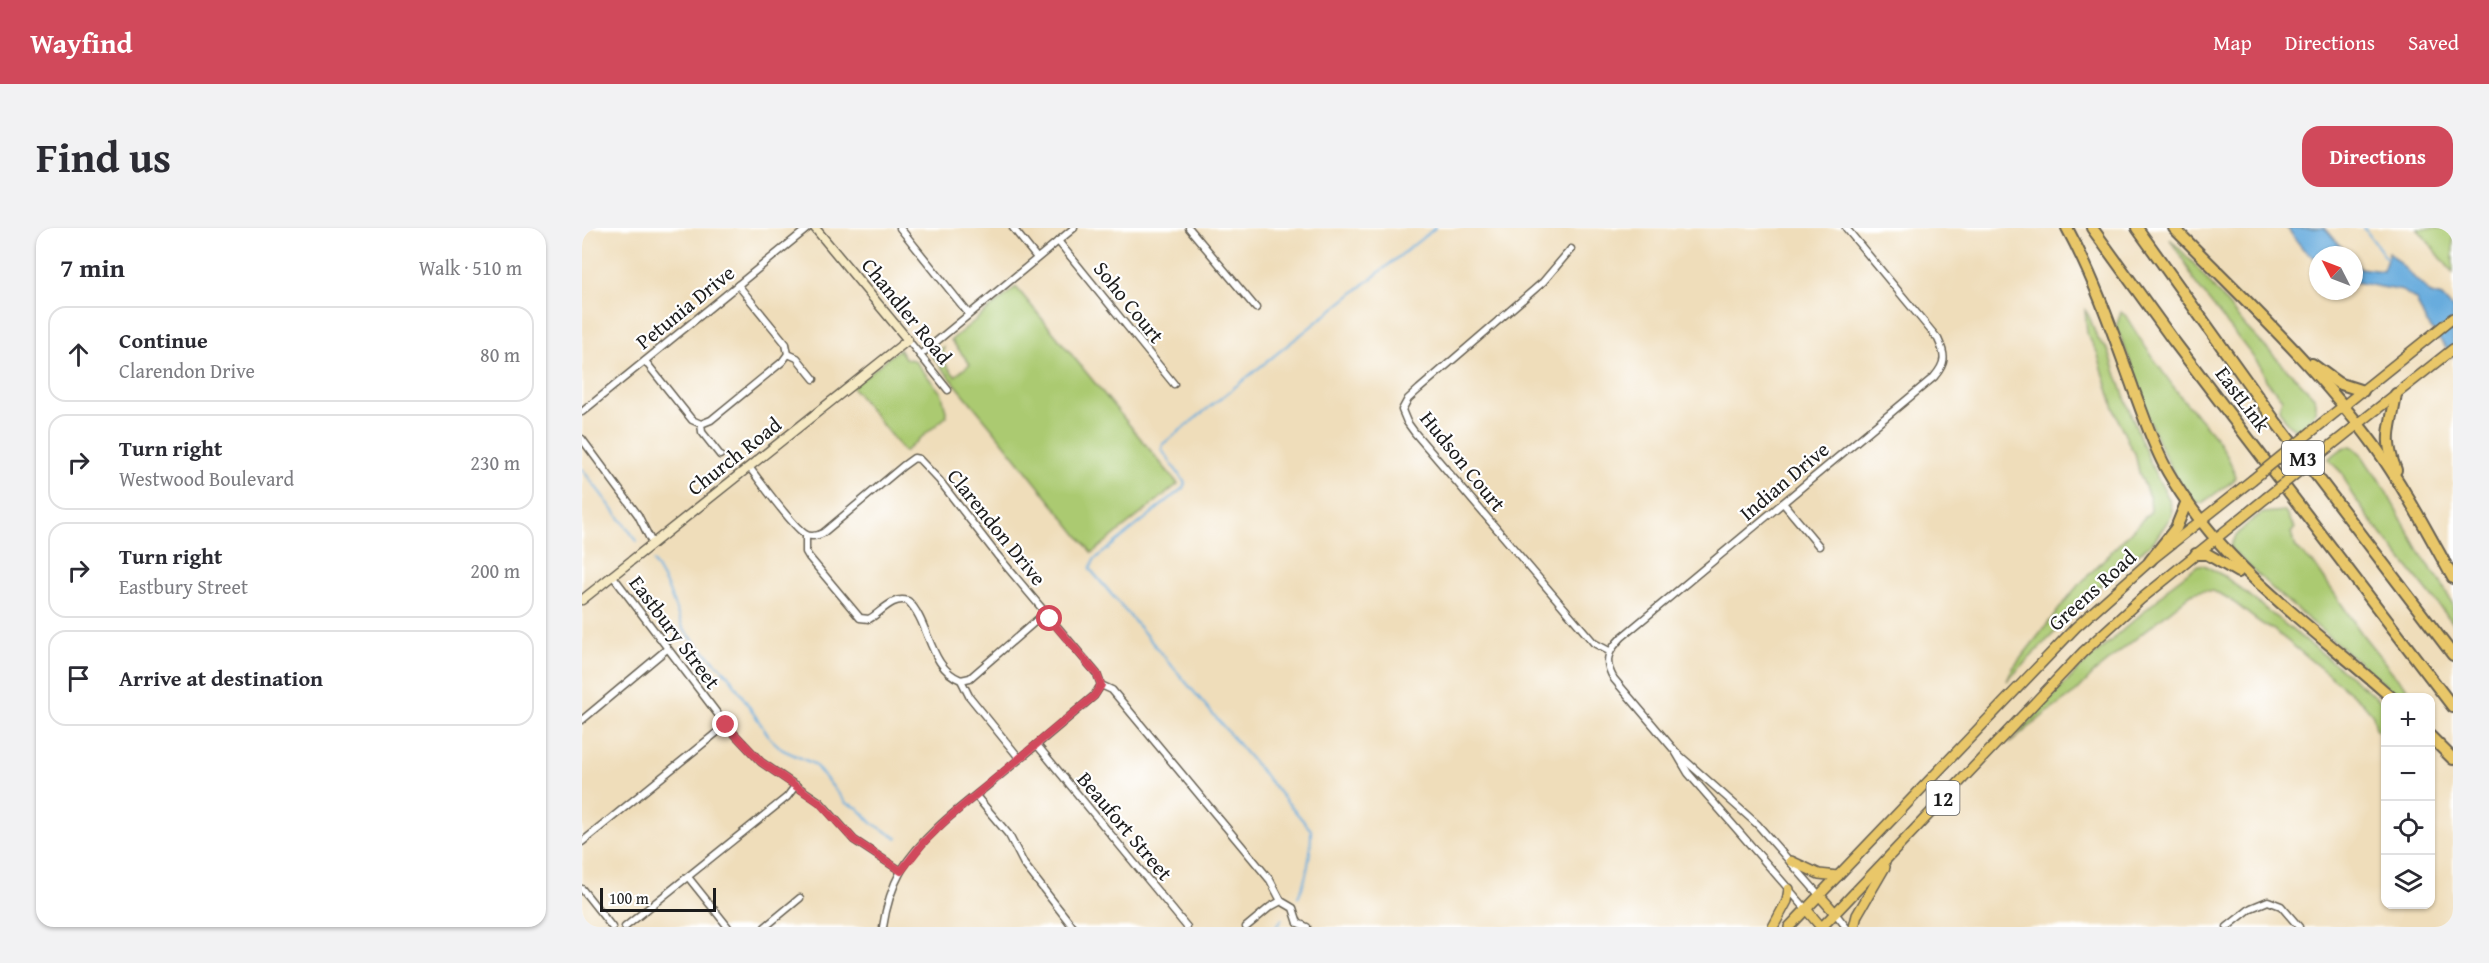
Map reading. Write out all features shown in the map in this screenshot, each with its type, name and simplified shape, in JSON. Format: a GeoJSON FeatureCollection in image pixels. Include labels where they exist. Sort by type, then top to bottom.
{"type":"FeatureCollection","features":[{"type":"Feature","properties":{"kind":"highway"},"geometry":{"type":"LineString","coordinates":[[2067,228],[2099,294],[2161,459],[2187,501],[2238,565],[2386,693]]}},
{"type":"Feature","properties":{"kind":"highway","name":"EastLink"},"geometry":{"type":"LineString","coordinates":[[2092,228],[2180,349],[2453,707]]}},
{"type":"Feature","properties":{"kind":"highway","name":"EastLink"},"geometry":{"type":"LineString","coordinates":[[2137,228],[2275,421],[2453,655]]}},
{"type":"Feature","properties":{"kind":"highway"},"geometry":{"type":"LineString","coordinates":[[2174,228],[2293,348],[2357,424],[2402,488],[2453,578]]}},
{"type":"Feature","properties":{"kind":"highway"},"geometry":{"type":"LineString","coordinates":[[2293,348],[2338,383],[2363,391]]}},
{"type":"Feature","properties":{"kind":"highway"},"geometry":{"type":"LineString","coordinates":[[2396,394],[2388,426],[2389,447],[2402,488]]}},
{"type":"Feature","properties":{"kind":"highway"},"geometry":{"type":"LineString","coordinates":[[2150,561],[2176,528],[2187,501]]}},
{"type":"Feature","properties":{"kind":"highway"},"geometry":{"type":"LineString","coordinates":[[2196,554],[2207,554],[2219,559],[2266,591]]}},
{"type":"Feature","properties":{"kind":"highway"},"geometry":{"type":"LineString","coordinates":[[2435,741],[2453,759]]}},
{"type":"Feature","properties":{"kind":"main road","name":"Chandler Road"},"geometry":{"type":"LineString","coordinates":[[815,228],[908,340]]}},
{"type":"Feature","properties":{"kind":"main road","name":"Greens Road"},"geometry":{"type":"LineString","coordinates":[[1789,927],[2046,656],[2150,561],[2453,318]]}},
{"type":"Feature","properties":{"kind":"main road","name":"Church Road"},"geometry":{"type":"LineString","coordinates":[[582,600],[908,340]]}},
{"type":"Feature","properties":{"kind":"main road","name":"Greens Road"},"geometry":{"type":"LineString","coordinates":[[1821,927],[2083,652],[2140,599],[2453,349]]}},
{"type":"Feature","properties":{"kind":"main road"},"geometry":{"type":"LineString","coordinates":[[1854,927],[1857,915],[1880,874],[1902,842]]}},
{"type":"Feature","properties":{"kind":"main road"},"geometry":{"type":"LineString","coordinates":[[1791,861],[1819,874],[1838,876]]}},
{"type":"Feature","properties":{"kind":"main road"},"geometry":{"type":"LineString","coordinates":[[1773,927],[1787,901],[1789,889]]}},
{"type":"Feature","properties":{"kind":"main road"},"geometry":{"type":"LineString","coordinates":[[1820,896],[1835,913]]}},
{"type":"Feature","properties":{"kind":"main road"},"geometry":{"type":"LineString","coordinates":[[1806,909],[1821,927]]}},
{"type":"Feature","properties":{"kind":"street","name":"Petunia Drive"},"geometry":{"type":"LineString","coordinates":[[582,412],[808,228]]}},
{"type":"Feature","properties":{"kind":"street"},"geometry":{"type":"LineString","coordinates":[[900,228],[969,314]]}},
{"type":"Feature","properties":{"kind":"street"},"geometry":{"type":"LineString","coordinates":[[1013,228],[1037,258]]}},
{"type":"Feature","properties":{"kind":"street"},"geometry":{"type":"LineString","coordinates":[[920,355],[1074,228]]}},
{"type":"Feature","properties":{"kind":"street"},"geometry":{"type":"LineString","coordinates":[[1189,228],[1256,308]]}},
{"type":"Feature","properties":{"kind":"street","name":"Indian Drive"},"geometry":{"type":"LineString","coordinates":[[1609,651],[1622,637],[1934,377],[1943,366],[1945,354],[1938,339],[1846,228]]}},
{"type":"Feature","properties":{"kind":"street","name":"Soho Court"},"geometry":{"type":"LineString","coordinates":[[1058,241],[1174,384]]}},
{"type":"Feature","properties":{"kind":"street","name":"Hudson Court"},"geometry":{"type":"LineString","coordinates":[[1571,249],[1543,282],[1419,388],[1408,399],[1402,410],[1407,422],[1415,432],[1594,643],[1609,651]]}},
{"type":"Feature","properties":{"kind":"street"},"geometry":{"type":"LineString","coordinates":[[645,361],[692,420],[701,424],[711,420],[782,362],[788,354],[786,344],[738,285]]}},
{"type":"Feature","properties":{"kind":"street","name":"Chandler Road"},"geometry":{"type":"LineString","coordinates":[[908,340],[948,390]]}},
{"type":"Feature","properties":{"kind":"street"},"geometry":{"type":"LineString","coordinates":[[788,354],[797,358],[814,379]]}},
{"type":"Feature","properties":{"kind":"street"},"geometry":{"type":"LineString","coordinates":[[701,424],[702,432],[720,455]]}},
{"type":"Feature","properties":{"kind":"street"},"geometry":{"type":"LineString","coordinates":[[582,438],[638,515],[652,543]]}},
{"type":"Feature","properties":{"kind":"street","name":"Clarendon Drive"},"geometry":{"type":"LineString","coordinates":[[806,535],[813,536],[823,533],[903,466],[914,458],[919,459],[939,480],[1097,674],[1101,685],[1112,690],[1270,880],[1281,902],[1293,908],[1297,925],[1306,927]]}},
{"type":"Feature","properties":{"kind":"street"},"geometry":{"type":"LineString","coordinates":[[749,467],[806,535],[806,552],[860,618],[869,619],[893,602],[908,601],[920,617],[933,651],[953,676],[961,680],[969,696],[1020,759]]}},
{"type":"Feature","properties":{"kind":"street"},"geometry":{"type":"LineString","coordinates":[[1783,503],[1819,546]]}},
{"type":"Feature","properties":{"kind":"street","name":"Eastbury Street"},"geometry":{"type":"LineString","coordinates":[[612,575],[726,725],[761,762],[819,802],[854,840],[901,871]]}},
{"type":"Feature","properties":{"kind":"street"},"geometry":{"type":"LineString","coordinates":[[961,680],[970,678],[1046,613]]}},
{"type":"Feature","properties":{"kind":"street"},"geometry":{"type":"LineString","coordinates":[[582,720],[667,649]]}},
{"type":"Feature","properties":{"kind":"street"},"geometry":{"type":"LineString","coordinates":[[1609,651],[1606,660],[1608,670],[1675,751],[1757,825],[1820,896]]}},
{"type":"Feature","properties":{"kind":"street"},"geometry":{"type":"LineString","coordinates":[[883,927],[890,894],[901,871],[923,843],[1094,696],[1101,685]]}},
{"type":"Feature","properties":{"kind":"street"},"geometry":{"type":"LineString","coordinates":[[582,842],[726,725]]}},
{"type":"Feature","properties":{"kind":"street","name":"Beaufort Street"},"geometry":{"type":"LineString","coordinates":[[1036,745],[1187,927]]}},
{"type":"Feature","properties":{"kind":"street"},"geometry":{"type":"LineString","coordinates":[[1675,751],[1688,773],[1806,909]]}},
{"type":"Feature","properties":{"kind":"street"},"geometry":{"type":"LineString","coordinates":[[625,927],[787,797],[796,785]]}},
{"type":"Feature","properties":{"kind":"street"},"geometry":{"type":"LineString","coordinates":[[976,796],[1009,835],[1024,864],[1073,927]]}},
{"type":"Feature","properties":{"kind":"street"},"geometry":{"type":"LineString","coordinates":[[688,877],[729,927]]}},
{"type":"Feature","properties":{"kind":"street"},"geometry":{"type":"LineString","coordinates":[[582,889],[612,927]]}},
{"type":"Feature","properties":{"kind":"street"},"geometry":{"type":"LineString","coordinates":[[765,927],[800,898]]}},
{"type":"Feature","properties":{"kind":"street"},"geometry":{"type":"LineString","coordinates":[[2228,927],[2251,908],[2268,901],[2281,906],[2299,927]]}},
{"type":"Feature","properties":{"kind":"street"},"geometry":{"type":"LineString","coordinates":[[1246,927],[1270,907],[1281,902]]}},
{"type":"Feature","properties":{"kind":"street"},"geometry":{"type":"LineString","coordinates":[[1835,913],[1846,927]]}},
{"type":"Feature","properties":{"kind":"green space"},"geometry":{"type":"Polygon","coordinates":[[[2417,228],[2453,228],[2453,273],[2417,228]]]}},
{"type":"Feature","properties":{"kind":"green space"},"geometry":{"type":"Polygon","coordinates":[[[2170,239],[2195,265],[2245,326],[2315,398],[2314,413],[2309,421],[2297,431],[2287,423],[2279,409],[2282,399],[2266,380],[2261,367],[2193,280],[2189,269],[2170,239]]]}},
{"type":"Feature","properties":{"kind":"green space"},"geometry":{"type":"Polygon","coordinates":[[[1016,287],[1178,484],[1092,553],[932,356],[944,346],[940,357],[955,376],[970,364],[951,340],[1016,287]]]}},
{"type":"Feature","properties":{"kind":"green space"},"geometry":{"type":"Polygon","coordinates":[[[2085,310],[2097,337],[2109,352],[2141,440],[2170,503],[2172,515],[2154,541],[2106,580],[2007,681],[2013,668],[2074,590],[2151,511],[2150,499],[2139,472],[2135,453],[2116,415],[2097,352],[2087,334],[2085,310]]]}},
{"type":"Feature","properties":{"kind":"green space"},"geometry":{"type":"Polygon","coordinates":[[[2121,312],[2181,397],[2220,444],[2231,465],[2235,477],[2233,481],[2202,503],[2192,501],[2152,429],[2132,366],[2116,327],[2121,312]]]}},
{"type":"Feature","properties":{"kind":"green space"},"geometry":{"type":"Polygon","coordinates":[[[899,349],[906,359],[914,360],[942,394],[947,416],[904,452],[852,387],[899,349]]]}},
{"type":"Feature","properties":{"kind":"green space"},"geometry":{"type":"Polygon","coordinates":[[[2351,446],[2359,452],[2379,479],[2426,563],[2439,579],[2453,605],[2453,623],[2368,517],[2351,493],[2342,473],[2328,459],[2343,448],[2351,446]]]}},
{"type":"Feature","properties":{"kind":"green space"},"geometry":{"type":"Polygon","coordinates":[[[2284,511],[2295,528],[2291,533],[2296,548],[2315,565],[2362,634],[2412,693],[2395,693],[2275,591],[2230,548],[2239,533],[2264,513],[2284,511]]]}},
{"type":"Feature","properties":{"kind":"green space"},"geometry":{"type":"Polygon","coordinates":[[[2198,565],[2204,565],[2224,576],[2381,701],[2381,734],[2376,729],[2373,715],[2363,703],[2274,630],[2224,596],[2203,591],[2191,594],[2097,670],[2076,692],[2009,744],[2080,668],[2170,586],[2198,565]]]}},
{"type":"Feature","properties":{"kind":"water"},"geometry":{"type":"Polygon","coordinates":[[[2287,228],[2325,228],[2340,246],[2309,246],[2309,253],[2287,228]]]}},
{"type":"Feature","properties":{"kind":"water"},"geometry":{"type":"Polygon","coordinates":[[[2389,253],[2431,294],[2442,297],[2453,309],[2453,357],[2425,320],[2416,300],[2403,291],[2363,284],[2363,268],[2383,271],[2389,253]]]}},
{"type":"Feature","properties":{"kind":"waterway"},"geometry":{"type":"LineString","coordinates":[[1298,897],[1308,864],[1311,830],[1090,569],[1094,560],[1183,488],[1185,483],[1162,450],[1163,444],[1435,228]]}},
{"type":"Feature","properties":{"kind":"waterway"},"geometry":{"type":"LineString","coordinates":[[2364,228],[2387,259]]}},
{"type":"Feature","properties":{"kind":"waterway"},"geometry":{"type":"LineString","coordinates":[[582,469],[637,541]]}},
{"type":"Feature","properties":{"kind":"waterway"},"geometry":{"type":"LineString","coordinates":[[653,561],[667,586],[683,628],[729,676],[770,738],[783,750],[814,764],[846,803],[858,808],[872,823],[897,838]]}},
{"type":"Feature","properties":{"kind":"waterway"},"geometry":{"type":"LineString","coordinates":[[1276,927],[1282,919]]}},
{"type":"Feature","properties":{"kind":"route"},"geometry":{"type":"LineString","coordinates":[[726,725],[761,762],[819,802],[854,840],[901,871],[923,843],[946,820],[1094,696],[1101,685],[1097,674],[1050,619]]}}]}
